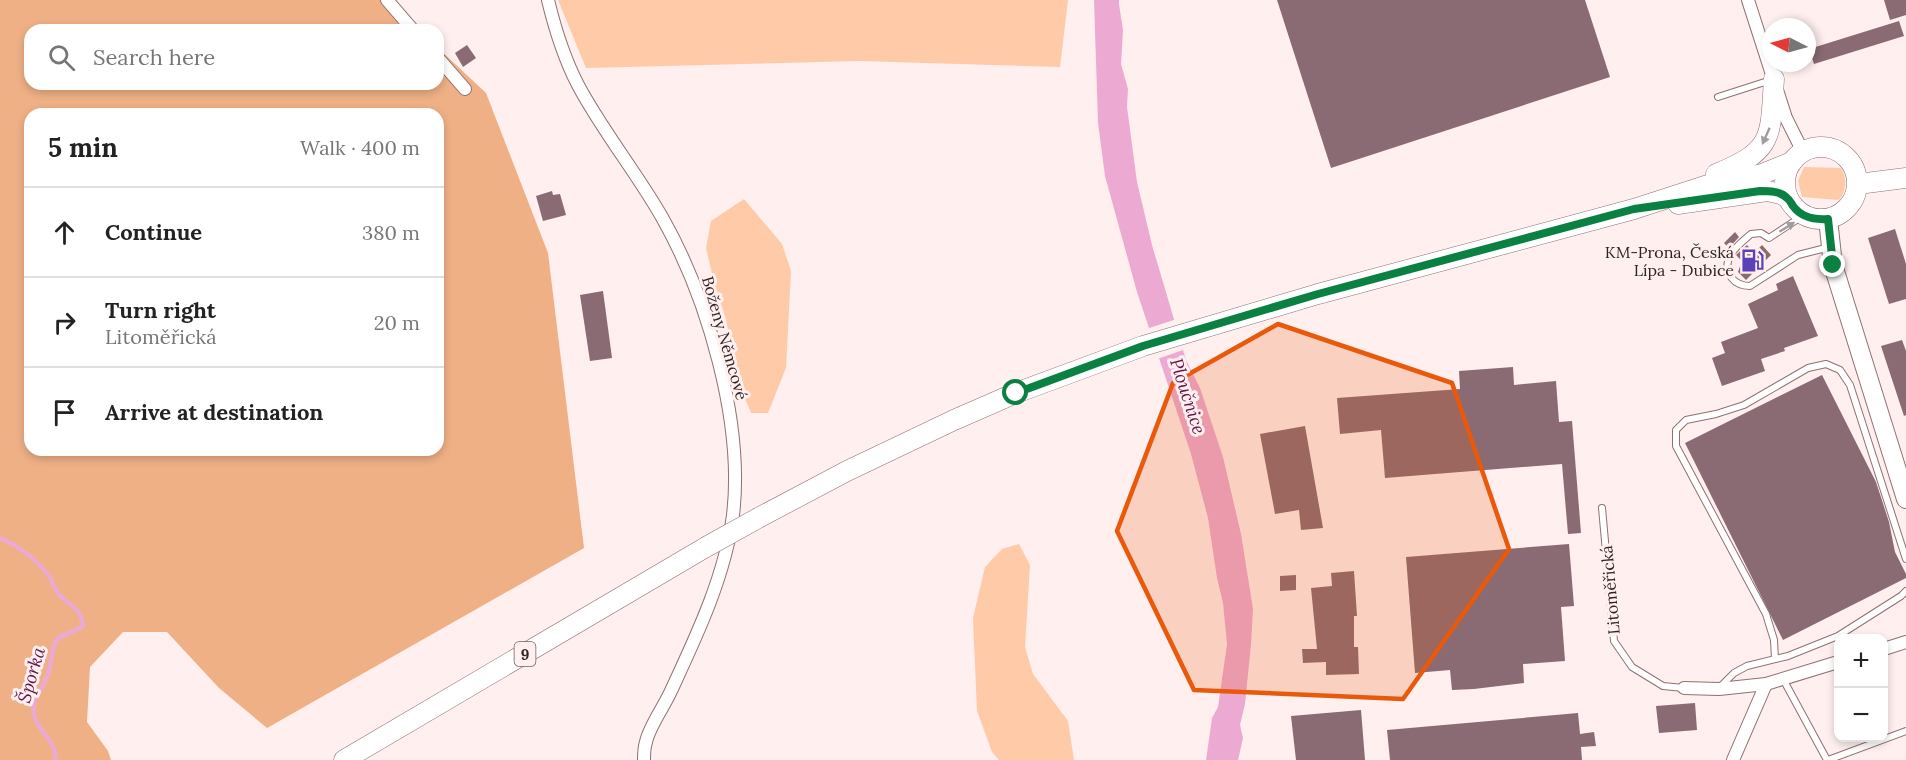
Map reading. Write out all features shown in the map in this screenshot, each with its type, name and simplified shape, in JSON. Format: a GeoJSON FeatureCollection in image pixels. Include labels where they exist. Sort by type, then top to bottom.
{"type":"FeatureCollection","features":[{"type":"Feature","properties":{"kind":"main road"},"geometry":{"type":"LineString","coordinates":[[1634,209],[1744,162],[1757,152],[1768,136],[1771,125],[1774,79]]}},
{"type":"Feature","properties":{"kind":"main road","name":"9"},"geometry":{"type":"LineString","coordinates":[[344,760],[760,517],[932,429],[1006,398],[1143,346],[1318,294],[1634,209],[1708,184],[1771,171],[1817,147],[1833,148],[1840,152],[1855,169],[1858,184]]}},
{"type":"Feature","properties":{"kind":"main road"},"geometry":{"type":"LineString","coordinates":[[1797,157],[1786,176],[1788,198],[1792,205],[1804,215],[1820,220],[1835,217],[1849,207],[1854,200],[1858,184],[1906,178]]}},
{"type":"Feature","properties":{"kind":"main road","name":"9"},"geometry":{"type":"LineString","coordinates":[[1634,209],[1760,191],[1774,192],[1788,198]]}},
{"type":"Feature","properties":{"kind":"street"},"geometry":{"type":"LineString","coordinates":[[387,0],[408,24]]}},
{"type":"Feature","properties":{"kind":"street","name":"Boženy Němcové"},"geometry":{"type":"LineString","coordinates":[[548,0],[555,27],[578,85],[662,217],[683,256],[701,304],[720,371],[733,443],[735,485],[733,515],[723,564],[699,628],[646,740],[644,760]]}},
{"type":"Feature","properties":{"kind":"street"},"geometry":{"type":"LineString","coordinates":[[1748,0],[1797,157]]}},
{"type":"Feature","properties":{"kind":"street"},"geometry":{"type":"LineString","coordinates":[[444,65],[465,89]]}},
{"type":"Feature","properties":{"kind":"street"},"geometry":{"type":"LineString","coordinates":[[1828,219],[1833,265],[1906,499]]}},
{"type":"Feature","properties":{"kind":"street"},"geometry":{"type":"LineString","coordinates":[[1888,648],[1906,642]]}},
{"type":"Feature","properties":{"kind":"street","name":"Litoměřická"},"geometry":{"type":"LineString","coordinates":[[1684,688],[1719,689],[1766,684],[1834,664]]}},
{"type":"Feature","properties":{"kind":"street"},"geometry":{"type":"LineString","coordinates":[[1733,760],[1766,684]]}},
{"type":"Feature","properties":{"kind":"lane"},"geometry":{"type":"LineString","coordinates":[[1718,97],[1774,79]]}},
{"type":"Feature","properties":{"kind":"lane"},"geometry":{"type":"LineString","coordinates":[[1804,215],[1769,238],[1761,233],[1751,234],[1729,256],[1729,275],[1735,284],[1750,286],[1798,255],[1830,247]]}},
{"type":"Feature","properties":{"kind":"lane"},"geometry":{"type":"LineString","coordinates":[[1775,659],[1774,640],[1766,614],[1676,447],[1676,430],[1686,420],[1744,405],[1808,368],[1826,364],[1840,370],[1850,385],[1906,559]]}},
{"type":"Feature","properties":{"kind":"lane","name":"Litoměřická"},"geometry":{"type":"LineString","coordinates":[[1602,508],[1614,641],[1632,667],[1663,686],[1684,688]]}},
{"type":"Feature","properties":{"kind":"lane"},"geometry":{"type":"LineString","coordinates":[[1719,689],[1734,673],[1747,666],[1788,656],[1838,636],[1906,591]]}},
{"type":"Feature","properties":{"kind":"lane"},"geometry":{"type":"LineString","coordinates":[[1783,679],[1828,760],[1906,731]]}},
{"type":"Feature","properties":{"kind":"highlighted area"},"geometry":{"type":"Polygon","coordinates":[[[1278,324],[1452,383],[1509,549],[1403,699],[1194,690],[1117,531],[1173,383],[1278,324]]]}},
{"type":"Feature","properties":{"kind":"shaded area"},"geometry":{"type":"Polygon","coordinates":[[[0,0],[387,0],[413,24],[24,24],[24,90],[444,90],[444,54],[486,93],[548,253],[584,548],[267,728],[219,688],[167,632],[123,632],[90,667],[87,722],[108,751],[111,760],[0,760],[0,0]]]}},
{"type":"Feature","properties":{"kind":"shaded area"},"geometry":{"type":"Polygon","coordinates":[[[558,0],[1068,0],[1060,67],[859,61],[586,68],[558,0]]]}},
{"type":"Feature","properties":{"kind":"shaded area"},"geometry":{"type":"Polygon","coordinates":[[[1804,167],[1841,168],[1845,184],[1844,192],[1839,200],[1802,197],[1798,181],[1804,167]]]}},
{"type":"Feature","properties":{"kind":"shaded area"},"geometry":{"type":"Polygon","coordinates":[[[744,199],[782,244],[791,271],[786,368],[768,413],[751,413],[736,377],[726,319],[706,248],[711,221],[744,199]]]}},
{"type":"Feature","properties":{"kind":"shaded area"},"geometry":{"type":"Polygon","coordinates":[[[1019,544],[1030,565],[1025,647],[1033,674],[1068,721],[1074,760],[999,760],[992,752],[977,711],[973,618],[985,567],[1002,549],[1019,544]]]}},
{"type":"Feature","properties":{"kind":"water","name":"Ploučnice"},"geometry":{"type":"Polygon","coordinates":[[[1094,0],[1119,0],[1123,30],[1121,64],[1128,89],[1127,107],[1137,182],[1152,245],[1186,360],[1200,388],[1223,457],[1241,534],[1253,609],[1245,704],[1240,725],[1243,738],[1238,760],[1206,760],[1212,718],[1218,707],[1227,644],[1223,603],[1208,518],[1191,454],[1137,292],[1105,176],[1098,123],[1094,0]]]}},
{"type":"Feature","properties":{"kind":"pier"},"geometry":{"type":"Polygon","coordinates":[[[1177,319],[1186,349],[1157,359],[1146,329],[1177,319]]]}},
{"type":"Feature","properties":{"kind":"building"},"geometry":{"type":"Polygon","coordinates":[[[1277,0],[1585,0],[1610,77],[1331,168],[1277,0]]]}},
{"type":"Feature","properties":{"kind":"building"},"geometry":{"type":"Polygon","coordinates":[[[1884,0],[1906,0],[1906,15],[1890,20],[1884,0]]]}},
{"type":"Feature","properties":{"kind":"building"},"geometry":{"type":"Polygon","coordinates":[[[1899,21],[1904,36],[1816,63],[1816,47],[1899,21]]]}},
{"type":"Feature","properties":{"kind":"building"},"geometry":{"type":"Polygon","coordinates":[[[467,45],[476,58],[463,67],[455,53],[467,45]]]}},
{"type":"Feature","properties":{"kind":"building"},"geometry":{"type":"Polygon","coordinates":[[[552,191],[553,195],[560,194],[566,215],[543,221],[536,196],[552,191]]]}},
{"type":"Feature","properties":{"kind":"building"},"geometry":{"type":"Polygon","coordinates":[[[1895,229],[1906,264],[1906,299],[1889,304],[1868,238],[1895,229]]]}},
{"type":"Feature","properties":{"kind":"building"},"geometry":{"type":"Polygon","coordinates":[[[1735,232],[1739,237],[1729,248],[1724,243],[1735,232]]]}},
{"type":"Feature","properties":{"kind":"building"},"geometry":{"type":"Polygon","coordinates":[[[1747,245],[1754,253],[1762,245],[1771,255],[1746,280],[1738,272],[1742,261],[1736,255],[1747,245]]]}},
{"type":"Feature","properties":{"kind":"building"},"geometry":{"type":"Polygon","coordinates":[[[1793,276],[1818,336],[1761,359],[1765,371],[1722,386],[1712,358],[1725,353],[1721,342],[1758,328],[1748,304],[1778,290],[1776,284],[1793,276]]]}},
{"type":"Feature","properties":{"kind":"building"},"geometry":{"type":"Polygon","coordinates":[[[603,291],[612,358],[590,361],[580,295],[603,291]]]}},
{"type":"Feature","properties":{"kind":"building"},"geometry":{"type":"Polygon","coordinates":[[[1902,340],[1906,351],[1906,415],[1904,416],[1881,346],[1902,340]]]}},
{"type":"Feature","properties":{"kind":"building"},"geometry":{"type":"Polygon","coordinates":[[[1513,367],[1514,385],[1556,381],[1559,422],[1572,421],[1581,533],[1568,534],[1562,464],[1385,478],[1381,430],[1340,434],[1337,398],[1460,389],[1459,371],[1513,367]]]}},
{"type":"Feature","properties":{"kind":"building"},"geometry":{"type":"Polygon","coordinates":[[[1822,375],[1876,482],[1889,522],[1895,552],[1906,578],[1783,640],[1685,443],[1822,375]]]}},
{"type":"Feature","properties":{"kind":"building"},"geometry":{"type":"Polygon","coordinates":[[[1305,426],[1323,528],[1301,530],[1299,510],[1275,514],[1260,434],[1305,426]]]}},
{"type":"Feature","properties":{"kind":"building"},"geometry":{"type":"Polygon","coordinates":[[[1569,544],[1574,606],[1561,607],[1565,661],[1523,664],[1524,683],[1474,689],[1452,690],[1450,670],[1415,673],[1406,557],[1569,544]]]}},
{"type":"Feature","properties":{"kind":"building"},"geometry":{"type":"Polygon","coordinates":[[[1354,571],[1357,616],[1354,616],[1354,647],[1358,647],[1359,674],[1326,675],[1326,662],[1303,663],[1302,649],[1317,649],[1311,588],[1332,586],[1331,573],[1354,571]]]}},
{"type":"Feature","properties":{"kind":"building"},"geometry":{"type":"Polygon","coordinates":[[[1296,575],[1296,590],[1280,591],[1280,576],[1296,575]]]}},
{"type":"Feature","properties":{"kind":"building"},"geometry":{"type":"Polygon","coordinates":[[[1695,703],[1697,730],[1659,733],[1656,706],[1695,703]]]}},
{"type":"Feature","properties":{"kind":"building"},"geometry":{"type":"Polygon","coordinates":[[[1361,710],[1365,760],[1296,760],[1291,716],[1361,710]]]}},
{"type":"Feature","properties":{"kind":"building"},"geometry":{"type":"Polygon","coordinates":[[[1578,713],[1580,734],[1594,732],[1596,746],[1581,747],[1582,760],[1390,760],[1387,730],[1578,713]]]}},
{"type":"Feature","properties":{"kind":"waterway","name":"Šporka"},"geometry":{"type":"LineString","coordinates":[[0,538],[14,545],[39,564],[58,593],[77,610],[82,619],[83,626],[55,642],[48,674],[34,703],[36,720],[54,748],[55,760]]}},
{"type":"Feature","properties":{"kind":"place","name":"KM-Prona, Česká Lípa - Dubice"},"geometry":{"type":"Point","coordinates":[1752,261]}},
{"type":"Feature","properties":{"kind":"route"},"geometry":{"type":"LineString","coordinates":[[1016,393],[1143,346],[1207,326],[1634,209],[1760,191],[1774,192],[1788,198],[1792,205],[1804,215],[1820,220],[1828,219],[1833,265]]}}]}
